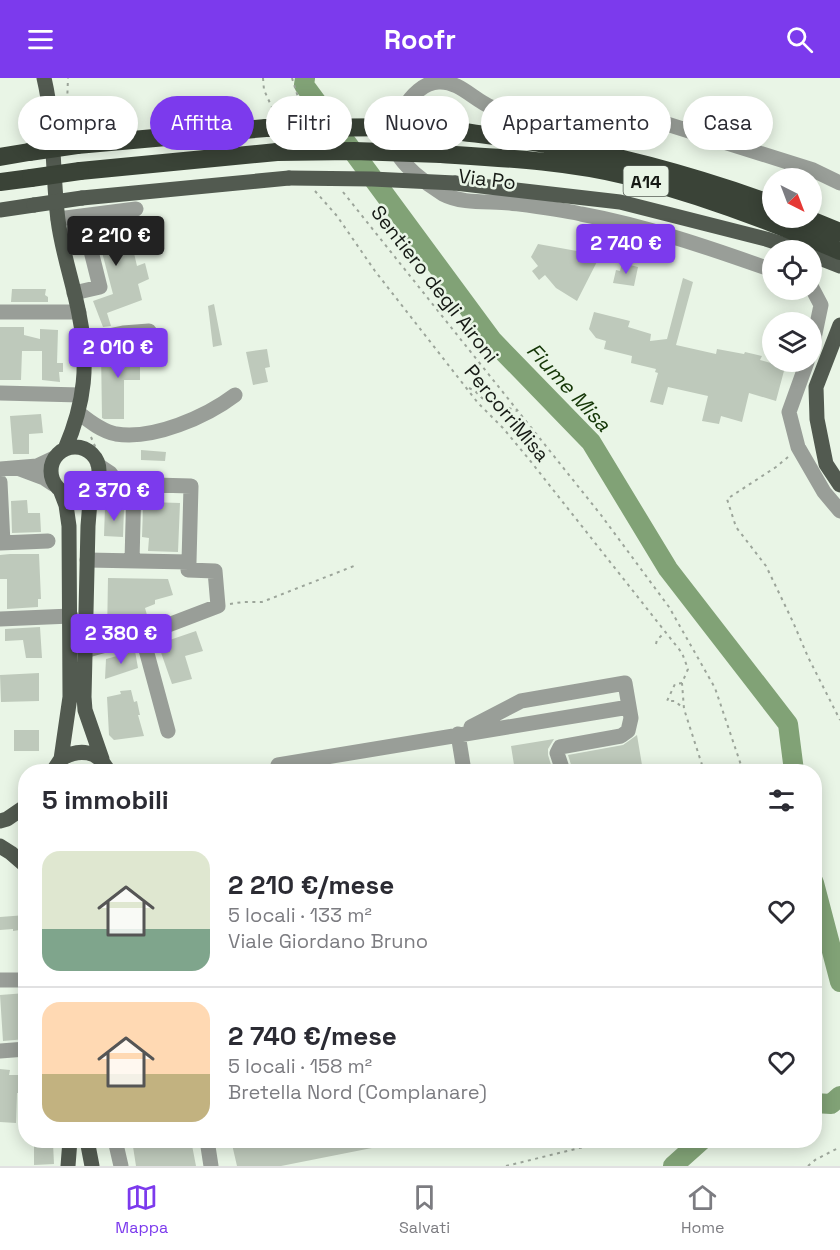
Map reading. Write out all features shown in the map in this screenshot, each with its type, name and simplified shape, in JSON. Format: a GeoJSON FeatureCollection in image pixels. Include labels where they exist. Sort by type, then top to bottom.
{"type":"FeatureCollection","features":[{"type":"Feature","properties":{"kind":"highway","name":"A14"},"geometry":{"type":"LineString","coordinates":[[0,157],[77,145],[266,125]]}},
{"type":"Feature","properties":{"kind":"highway","name":"A14"},"geometry":{"type":"LineString","coordinates":[[352,126],[428,127],[548,144],[633,161],[711,182],[762,200]]}},
{"type":"Feature","properties":{"kind":"highway","name":"A14"},"geometry":{"type":"LineString","coordinates":[[0,183],[80,171],[277,152],[354,151],[544,161],[626,176],[705,198],[773,222],[837,259]]}},
{"type":"Feature","properties":{"kind":"highway"},"geometry":{"type":"LineString","coordinates":[[822,224],[840,232]]}},
{"type":"Feature","properties":{"kind":"main road"},"geometry":{"type":"LineString","coordinates":[[44,78],[47,96]]}},
{"type":"Feature","properties":{"kind":"main road"},"geometry":{"type":"LineString","coordinates":[[53,96],[56,78]]}},
{"type":"Feature","properties":{"kind":"main road"},"geometry":{"type":"LineString","coordinates":[[53,150],[61,241],[79,312],[85,365],[79,413],[50,471],[66,505],[69,526],[70,697],[57,764]]}},
{"type":"Feature","properties":{"kind":"main road"},"geometry":{"type":"LineString","coordinates":[[0,210],[82,198],[290,178],[455,183],[620,202],[769,240]]}},
{"type":"Feature","properties":{"kind":"main road"},"geometry":{"type":"LineString","coordinates":[[822,257],[837,259],[840,275]]}},
{"type":"Feature","properties":{"kind":"main road"},"geometry":{"type":"LineString","coordinates":[[840,325],[816,387],[817,419],[826,464],[840,485]]}},
{"type":"Feature","properties":{"kind":"main road"},"geometry":{"type":"LineString","coordinates":[[827,360],[840,342]]}},
{"type":"Feature","properties":{"kind":"main road"},"geometry":{"type":"LineString","coordinates":[[79,413],[88,451],[98,465],[98,478],[91,489],[87,560],[85,710],[105,764]]}},
{"type":"Feature","properties":{"kind":"main road"},"geometry":{"type":"LineString","coordinates":[[60,453],[81,448],[88,451]]}},
{"type":"Feature","properties":{"kind":"main road"},"geometry":{"type":"LineString","coordinates":[[57,488],[76,496],[91,489]]}},
{"type":"Feature","properties":{"kind":"main road"},"geometry":{"type":"LineString","coordinates":[[58,764],[70,753],[80,751],[90,753],[104,764]]}},
{"type":"Feature","properties":{"kind":"main road"},"geometry":{"type":"LineString","coordinates":[[0,821],[18,811]]}},
{"type":"Feature","properties":{"kind":"main road"},"geometry":{"type":"LineString","coordinates":[[0,846],[18,859]]}},
{"type":"Feature","properties":{"kind":"main road"},"geometry":{"type":"LineString","coordinates":[[68,1166],[69,1148]]}},
{"type":"Feature","properties":{"kind":"main road"},"geometry":{"type":"LineString","coordinates":[[89,1148],[92,1166]]}},
{"type":"Feature","properties":{"kind":"street","name":"Via Po"},"geometry":{"type":"LineString","coordinates":[[762,266],[634,226],[581,214],[509,203],[473,201],[445,195],[422,180],[402,160],[395,148],[395,130],[410,98],[426,85],[440,81],[460,87],[492,107],[513,113],[598,125],[610,122],[617,114],[624,112],[793,168]]}},
{"type":"Feature","properties":{"kind":"street","name":"Via Po"},"geometry":{"type":"LineString","coordinates":[[822,177],[840,183]]}},
{"type":"Feature","properties":{"kind":"street"},"geometry":{"type":"LineString","coordinates":[[58,219],[136,209]]}},
{"type":"Feature","properties":{"kind":"street"},"geometry":{"type":"LineString","coordinates":[[74,293],[100,287],[90,247]]}},
{"type":"Feature","properties":{"kind":"street"},"geometry":{"type":"LineString","coordinates":[[0,312],[79,312]]}},
{"type":"Feature","properties":{"kind":"street"},"geometry":{"type":"LineString","coordinates":[[84,341],[103,336],[148,331]]}},
{"type":"Feature","properties":{"kind":"street"},"geometry":{"type":"LineString","coordinates":[[803,372],[789,412],[798,447],[824,492],[840,511]]}},
{"type":"Feature","properties":{"kind":"street"},"geometry":{"type":"LineString","coordinates":[[0,393],[81,395]]}},
{"type":"Feature","properties":{"kind":"street"},"geometry":{"type":"LineString","coordinates":[[79,413],[100,428],[113,433],[145,434],[214,410],[235,394]]}},
{"type":"Feature","properties":{"kind":"street"},"geometry":{"type":"LineString","coordinates":[[0,469],[37,466],[60,453]]}},
{"type":"Feature","properties":{"kind":"street"},"geometry":{"type":"LineString","coordinates":[[84,651],[142,635],[218,606],[215,571],[188,570],[191,486],[118,484],[110,473],[98,465]]}},
{"type":"Feature","properties":{"kind":"street"},"geometry":{"type":"LineString","coordinates":[[17,468],[44,478],[57,488]]}},
{"type":"Feature","properties":{"kind":"street"},"geometry":{"type":"LineString","coordinates":[[0,482],[1,543],[48,541]]}},
{"type":"Feature","properties":{"kind":"street"},"geometry":{"type":"LineString","coordinates":[[132,561],[134,484]]}},
{"type":"Feature","properties":{"kind":"street"},"geometry":{"type":"LineString","coordinates":[[87,560],[189,562]]}},
{"type":"Feature","properties":{"kind":"street"},"geometry":{"type":"LineString","coordinates":[[0,619],[71,616]]}},
{"type":"Feature","properties":{"kind":"street"},"geometry":{"type":"LineString","coordinates":[[142,635],[168,731]]}},
{"type":"Feature","properties":{"kind":"street"},"geometry":{"type":"LineString","coordinates":[[458,734],[521,701],[625,683],[630,727],[625,734],[560,747],[557,753],[561,764]]}},
{"type":"Feature","properties":{"kind":"street"},"geometry":{"type":"LineString","coordinates":[[284,764],[629,707]]}},
{"type":"Feature","properties":{"kind":"street"},"geometry":{"type":"LineString","coordinates":[[458,734],[463,764]]}},
{"type":"Feature","properties":{"kind":"street"},"geometry":{"type":"LineString","coordinates":[[0,980],[18,980]]}},
{"type":"Feature","properties":{"kind":"street"},"geometry":{"type":"LineString","coordinates":[[0,1051],[18,1050]]}},
{"type":"Feature","properties":{"kind":"street"},"geometry":{"type":"LineString","coordinates":[[118,1148],[121,1166]]}},
{"type":"Feature","properties":{"kind":"street"},"geometry":{"type":"LineString","coordinates":[[208,1148],[211,1166]]}},
{"type":"Feature","properties":{"kind":"path"},"geometry":{"type":"LineString","coordinates":[[263,78],[266,98]]}},
{"type":"Feature","properties":{"kind":"path"},"geometry":{"type":"LineString","coordinates":[[291,78],[297,96]]}},
{"type":"Feature","properties":{"kind":"path","name":"Sentiero degli Aironi"},"geometry":{"type":"LineString","coordinates":[[337,186],[601,515],[669,607],[715,688],[741,764]]}},
{"type":"Feature","properties":{"kind":"path","name":"PercorriMisa"},"geometry":{"type":"LineString","coordinates":[[312,188],[337,216],[375,271],[466,387],[528,458],[682,653],[688,669],[682,683],[684,709],[702,764]]}},
{"type":"Feature","properties":{"kind":"path"},"geometry":{"type":"LineString","coordinates":[[466,387],[475,391],[482,398],[519,412]]}},
{"type":"Feature","properties":{"kind":"path"},"geometry":{"type":"LineString","coordinates":[[798,447],[776,468],[727,500],[736,527],[766,566],[840,720]]}},
{"type":"Feature","properties":{"kind":"path"},"geometry":{"type":"LineString","coordinates":[[218,606],[243,602],[262,603],[354,566]]}},
{"type":"Feature","properties":{"kind":"path"},"geometry":{"type":"LineString","coordinates":[[656,644],[665,632]]}},
{"type":"Feature","properties":{"kind":"path"},"geometry":{"type":"LineString","coordinates":[[682,683],[675,684],[666,701],[675,701],[684,709]]}},
{"type":"Feature","properties":{"kind":"path"},"geometry":{"type":"LineString","coordinates":[[808,1166],[840,1147]]}},
{"type":"Feature","properties":{"kind":"path"},"geometry":{"type":"LineString","coordinates":[[506,1166],[579,1148]]}},
{"type":"Feature","properties":{"kind":"building"},"geometry":{"type":"Polygon","coordinates":[[[127,223],[137,266],[145,263],[149,279],[138,284],[142,300],[107,313],[111,326],[103,327],[93,301],[113,294],[98,237],[75,242],[72,230],[93,225],[127,223]]]}},
{"type":"Feature","properties":{"kind":"building"},"geometry":{"type":"Polygon","coordinates":[[[597,236],[608,240],[577,301],[556,288],[545,275],[539,280],[532,271],[538,266],[531,257],[538,244],[588,253],[597,236]]]}},
{"type":"Feature","properties":{"kind":"building"},"geometry":{"type":"Polygon","coordinates":[[[622,263],[638,267],[634,286],[613,283],[616,270],[620,271],[622,263]]]}},
{"type":"Feature","properties":{"kind":"building"},"geometry":{"type":"Polygon","coordinates":[[[683,278],[693,282],[676,345],[716,354],[717,349],[762,356],[760,360],[762,361],[762,372],[784,372],[776,401],[749,393],[742,422],[721,416],[719,424],[702,421],[708,396],[668,387],[663,405],[650,402],[658,373],[655,372],[656,369],[631,363],[632,356],[604,349],[606,341],[596,338],[589,329],[594,312],[630,321],[628,327],[651,334],[650,341],[667,339],[683,278]]]}},
{"type":"Feature","properties":{"kind":"building"},"geometry":{"type":"Polygon","coordinates":[[[12,289],[46,289],[45,295],[48,297],[48,302],[11,302],[12,289]]]}},
{"type":"Feature","properties":{"kind":"building"},"geometry":{"type":"Polygon","coordinates":[[[214,304],[222,345],[213,347],[208,306],[214,304]]]}},
{"type":"Feature","properties":{"kind":"building"},"geometry":{"type":"Polygon","coordinates":[[[0,327],[24,327],[24,335],[40,339],[40,329],[58,330],[57,363],[63,363],[63,372],[59,372],[60,382],[42,380],[42,351],[22,351],[21,380],[0,380],[0,327]]]}},
{"type":"Feature","properties":{"kind":"building"},"geometry":{"type":"Polygon","coordinates":[[[129,342],[140,342],[140,380],[124,380],[124,419],[104,419],[102,418],[101,351],[129,353],[129,342]]]}},
{"type":"Feature","properties":{"kind":"building"},"geometry":{"type":"Polygon","coordinates":[[[267,349],[270,367],[265,368],[268,382],[253,385],[246,352],[267,349]]]}},
{"type":"Feature","properties":{"kind":"building"},"geometry":{"type":"Polygon","coordinates":[[[41,414],[43,433],[29,434],[29,454],[13,454],[10,416],[41,414]]]}},
{"type":"Feature","properties":{"kind":"building"},"geometry":{"type":"Polygon","coordinates":[[[141,450],[166,452],[165,461],[141,460],[141,450]]]}},
{"type":"Feature","properties":{"kind":"building"},"geometry":{"type":"Polygon","coordinates":[[[27,500],[28,513],[40,513],[41,532],[12,533],[11,501],[27,500]]]}},
{"type":"Feature","properties":{"kind":"building"},"geometry":{"type":"Polygon","coordinates":[[[149,502],[180,503],[178,552],[148,551],[149,538],[142,537],[143,508],[148,509],[149,502]]]}},
{"type":"Feature","properties":{"kind":"building"},"geometry":{"type":"Polygon","coordinates":[[[105,507],[124,508],[123,537],[104,536],[105,507]]]}},
{"type":"Feature","properties":{"kind":"building"},"geometry":{"type":"Polygon","coordinates":[[[39,554],[41,599],[38,599],[38,607],[7,609],[7,579],[0,579],[0,555],[39,554]]]}},
{"type":"Feature","properties":{"kind":"building"},"geometry":{"type":"Polygon","coordinates":[[[108,578],[168,579],[173,595],[155,600],[155,604],[145,608],[149,622],[107,635],[108,578]]]}},
{"type":"Feature","properties":{"kind":"building"},"geometry":{"type":"Polygon","coordinates":[[[40,627],[42,658],[26,658],[23,640],[5,641],[5,629],[40,627]]]}},
{"type":"Feature","properties":{"kind":"building"},"geometry":{"type":"Polygon","coordinates":[[[196,631],[203,651],[185,656],[192,679],[172,684],[158,644],[196,631]]]}},
{"type":"Feature","properties":{"kind":"building"},"geometry":{"type":"Polygon","coordinates":[[[135,651],[138,668],[105,679],[106,659],[135,651]]]}},
{"type":"Feature","properties":{"kind":"building"},"geometry":{"type":"Polygon","coordinates":[[[39,673],[39,701],[1,702],[0,675],[39,673]]]}},
{"type":"Feature","properties":{"kind":"building"},"geometry":{"type":"Polygon","coordinates":[[[131,690],[134,702],[137,701],[144,736],[114,740],[109,735],[107,697],[121,694],[120,691],[131,690]]]}},
{"type":"Feature","properties":{"kind":"building"},"geometry":{"type":"Polygon","coordinates":[[[14,730],[39,730],[39,751],[14,751],[14,730]]]}},
{"type":"Feature","properties":{"kind":"building"},"geometry":{"type":"Polygon","coordinates":[[[637,735],[642,764],[571,764],[568,755],[623,745],[637,735]]]}},
{"type":"Feature","properties":{"kind":"building"},"geometry":{"type":"Polygon","coordinates":[[[554,739],[548,749],[551,764],[514,764],[511,746],[554,739]]]}},
{"type":"Feature","properties":{"kind":"building"},"geometry":{"type":"Polygon","coordinates":[[[18,916],[18,930],[0,930],[0,917],[18,916]]]}},
{"type":"Feature","properties":{"kind":"building"},"geometry":{"type":"Polygon","coordinates":[[[18,994],[18,1040],[3,1041],[0,995],[18,994]]]}},
{"type":"Feature","properties":{"kind":"building"},"geometry":{"type":"Polygon","coordinates":[[[0,1069],[10,1070],[9,1075],[18,1075],[18,1093],[16,1123],[0,1122],[0,1069]]]}},
{"type":"Feature","properties":{"kind":"building"},"geometry":{"type":"Polygon","coordinates":[[[34,1148],[53,1148],[54,1164],[34,1165],[34,1148]]]}},
{"type":"Feature","properties":{"kind":"building"},"geometry":{"type":"Polygon","coordinates":[[[133,1148],[193,1148],[196,1166],[136,1166],[133,1148]]]}},
{"type":"Feature","properties":{"kind":"building"},"geometry":{"type":"Polygon","coordinates":[[[233,1148],[372,1148],[281,1166],[237,1166],[233,1148]]]}},
{"type":"Feature","properties":{"kind":"waterway","name":"Fiume Misa"},"geometry":{"type":"LineString","coordinates":[[305,78],[304,85],[492,340],[591,442],[668,569],[788,724],[793,764]]}},
{"type":"Feature","properties":{"kind":"waterway","name":"Fiume Misa"},"geometry":{"type":"LineString","coordinates":[[822,913],[840,982]]}},
{"type":"Feature","properties":{"kind":"waterway","name":"Fiume Misa"},"geometry":{"type":"LineString","coordinates":[[822,1103],[831,1104],[840,1096]]}},
{"type":"Feature","properties":{"kind":"waterway","name":"Fiume Misa"},"geometry":{"type":"LineString","coordinates":[[673,1166],[693,1148]]}}]}
